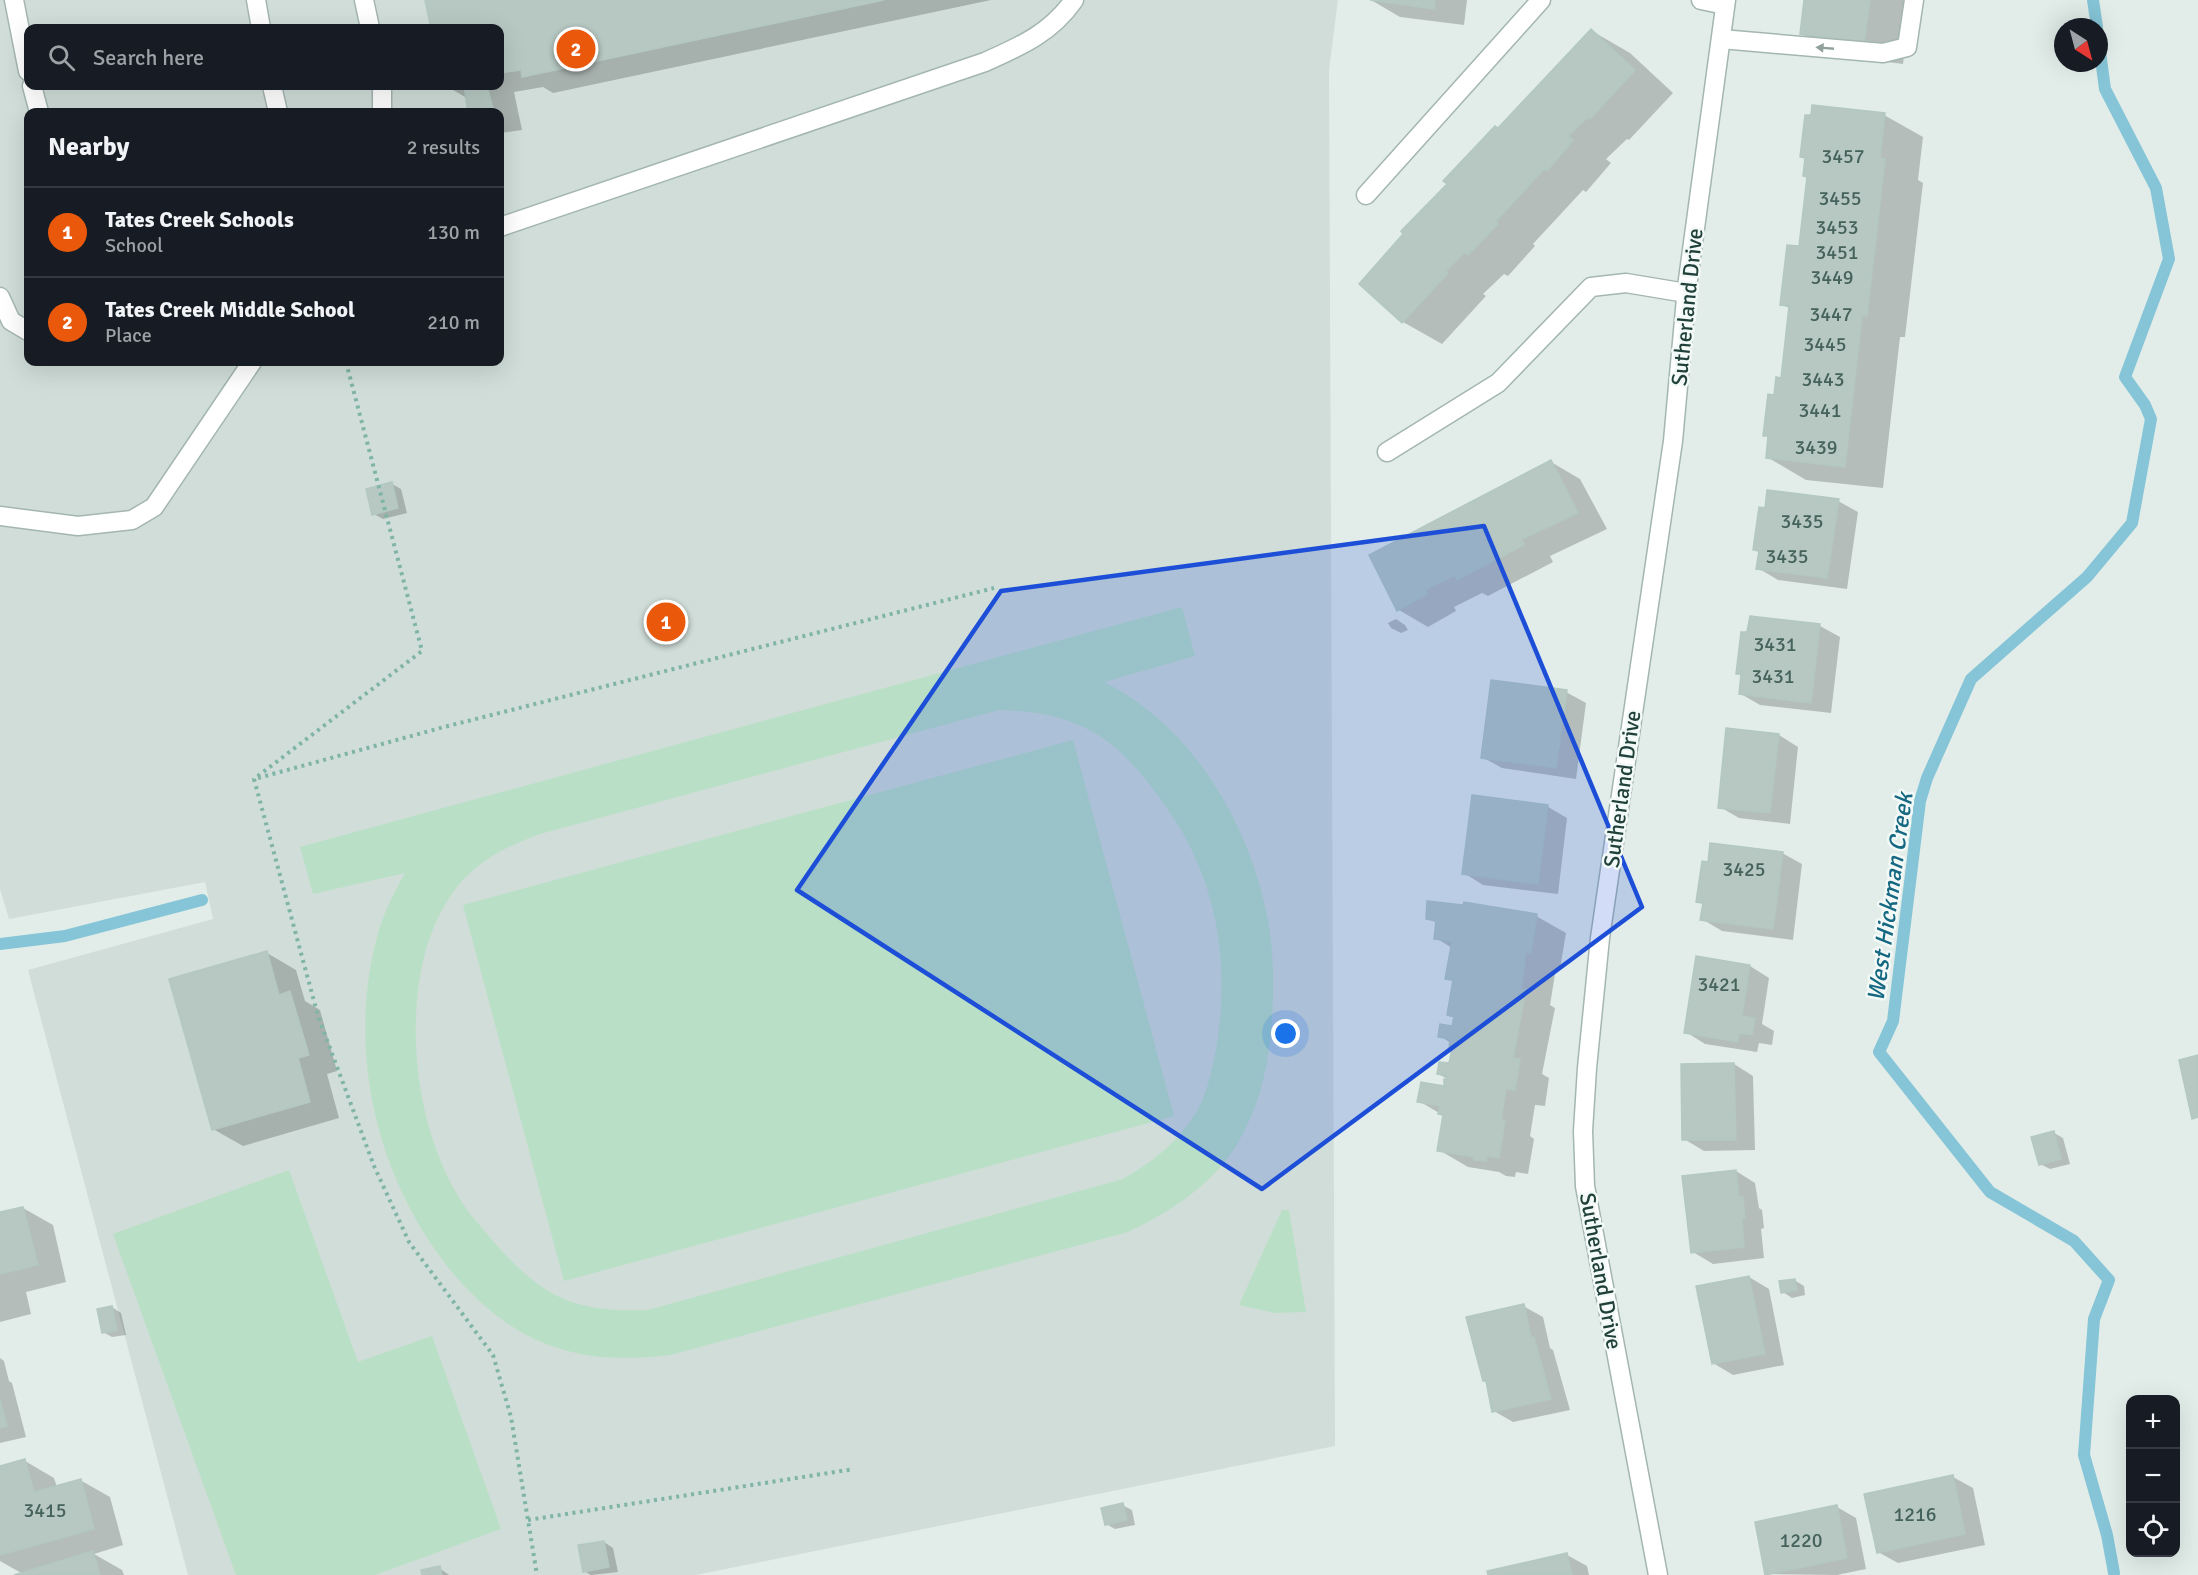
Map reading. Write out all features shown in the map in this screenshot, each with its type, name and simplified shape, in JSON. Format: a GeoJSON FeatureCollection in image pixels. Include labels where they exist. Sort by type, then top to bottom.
{"type":"FeatureCollection","features":[{"type":"Feature","properties":{"kind":"street"},"geometry":{"type":"LineString","coordinates":[[14,0],[24,51]]}},
{"type":"Feature","properties":{"kind":"street"},"geometry":{"type":"LineString","coordinates":[[256,0],[260,24]]}},
{"type":"Feature","properties":{"kind":"street"},"geometry":{"type":"LineString","coordinates":[[364,0],[369,24]]}},
{"type":"Feature","properties":{"kind":"street"},"geometry":{"type":"LineString","coordinates":[[504,226],[986,62],[1030,42],[1063,16],[1074,0]]}},
{"type":"Feature","properties":{"kind":"street"},"geometry":{"type":"LineString","coordinates":[[1366,195],[1541,0]]}},
{"type":"Feature","properties":{"kind":"street"},"geometry":{"type":"LineString","coordinates":[[1701,0],[1726,2]]}},
{"type":"Feature","properties":{"kind":"street"},"geometry":{"type":"LineString","coordinates":[[1721,39],[1884,53],[1907,47],[1914,0]]}},
{"type":"Feature","properties":{"kind":"street","name":"Sutherland Drive"},"geometry":{"type":"LineString","coordinates":[[1658,1575],[1585,1186],[1583,1131],[1600,938],[1673,441],[1686,293],[1726,2]]}},
{"type":"Feature","properties":{"kind":"street"},"geometry":{"type":"LineString","coordinates":[[33,90],[38,108]]}},
{"type":"Feature","properties":{"kind":"street"},"geometry":{"type":"LineString","coordinates":[[273,90],[277,108]]}},
{"type":"Feature","properties":{"kind":"street"},"geometry":{"type":"LineString","coordinates":[[382,90],[382,108]]}},
{"type":"Feature","properties":{"kind":"street"},"geometry":{"type":"LineString","coordinates":[[1387,452],[1498,383],[1591,287],[1626,283],[1686,293]]}},
{"type":"Feature","properties":{"kind":"street"},"geometry":{"type":"LineString","coordinates":[[0,297],[4,318],[24,329]]}},
{"type":"Feature","properties":{"kind":"street"},"geometry":{"type":"LineString","coordinates":[[0,516],[78,526],[132,520],[154,507],[249,366]]}},
{"type":"Feature","properties":{"kind":"path"},"geometry":{"type":"LineString","coordinates":[[255,779],[422,651],[347,366]]}},
{"type":"Feature","properties":{"kind":"path"},"geometry":{"type":"LineString","coordinates":[[255,779],[444,727],[994,588]]}},
{"type":"Feature","properties":{"kind":"path"},"geometry":{"type":"LineString","coordinates":[[255,779],[318,1016],[374,1166],[409,1242],[493,1355],[511,1417],[537,1575]]}},
{"type":"Feature","properties":{"kind":"path"},"geometry":{"type":"LineString","coordinates":[[528,1520],[854,1469]]}},
{"type":"Feature","properties":{"kind":"highlighted area"},"geometry":{"type":"Polygon","coordinates":[[[1484,526],[1642,907],[1262,1189],[797,890],[1001,591],[1484,526]]]}},
{"type":"Feature","properties":{"kind":"shaded area"},"geometry":{"type":"Polygon","coordinates":[[[0,0],[1338,0],[1329,70],[1335,1446],[696,1575],[188,1575],[28,970],[213,919],[205,882],[9,919],[0,889],[0,0]]]}},
{"type":"Feature","properties":{"kind":"green space"},"geometry":{"type":"Polygon","coordinates":[[[1182,607],[1195,656],[1104,682],[1136,701],[1165,724],[1190,752],[1213,782],[1232,815],[1247,849],[1268,920],[1271,945],[1273,1008],[1265,1071],[1250,1119],[1224,1163],[1187,1198],[1128,1232],[670,1355],[609,1358],[579,1354],[549,1345],[519,1331],[491,1311],[466,1288],[444,1262],[420,1226],[400,1187],[384,1146],[373,1104],[367,1061],[365,1017],[369,973],[379,930],[387,908],[405,873],[313,894],[300,847],[1182,607]],[[999,710],[540,834],[496,854],[472,871],[454,890],[430,936],[423,961],[416,1025],[421,1092],[428,1125],[453,1187],[473,1217],[522,1271],[546,1290],[577,1304],[612,1310],[648,1310],[1123,1179],[1153,1159],[1187,1126],[1199,1108],[1211,1071],[1222,990],[1214,913],[1198,863],[1180,828],[1159,797],[1137,769],[1111,744],[1069,721],[1035,713],[999,710]]]}},
{"type":"Feature","properties":{"kind":"green space"},"geometry":{"type":"Polygon","coordinates":[[[1073,740],[1174,1116],[564,1281],[463,905],[1073,740]]]}},
{"type":"Feature","properties":{"kind":"green space"},"geometry":{"type":"Polygon","coordinates":[[[289,1170],[358,1362],[432,1336],[501,1529],[375,1575],[236,1575],[113,1234],[289,1170]]]}},
{"type":"Feature","properties":{"kind":"green space"},"geometry":{"type":"Polygon","coordinates":[[[1282,1210],[1289,1210],[1306,1312],[1275,1313],[1239,1305],[1282,1210]]]}},
{"type":"Feature","properties":{"kind":"building"},"geometry":{"type":"Polygon","coordinates":[[[425,0],[884,0],[522,77],[521,70],[504,72],[504,24],[430,24],[425,0]]]}},
{"type":"Feature","properties":{"kind":"building"},"geometry":{"type":"Polygon","coordinates":[[[1370,0],[1435,0],[1434,9],[1370,0]]]}},
{"type":"Feature","properties":{"kind":"building"},"geometry":{"type":"Polygon","coordinates":[[[1804,0],[1870,0],[1864,43],[1800,34],[1804,0]]]}},
{"type":"Feature","properties":{"kind":"building"},"geometry":{"type":"Polygon","coordinates":[[[1591,29],[1635,70],[1590,119],[1588,117],[1568,136],[1573,140],[1547,171],[1545,168],[1496,221],[1498,224],[1468,255],[1465,252],[1446,271],[1448,273],[1402,323],[1359,284],[1403,234],[1401,231],[1447,184],[1443,181],[1495,126],[1498,128],[1591,29]]]}},
{"type":"Feature","properties":{"kind":"building"},"geometry":{"type":"Polygon","coordinates":[[[465,90],[488,90],[493,108],[467,108],[465,90]]]}},
{"type":"Feature","properties":{"kind":"building"},"geometry":{"type":"Polygon","coordinates":[[[1812,105],[1885,113],[1880,158],[1885,159],[1867,316],[1862,316],[1845,467],[1766,458],[1768,436],[1763,436],[1768,394],[1774,395],[1776,377],[1781,378],[1789,306],[1780,305],[1787,245],[1799,246],[1807,177],[1803,176],[1805,158],[1800,157],[1805,115],[1811,115],[1812,105]]]}},
{"type":"Feature","properties":{"kind":"building"},"geometry":{"type":"Polygon","coordinates":[[[1551,460],[1578,513],[1522,539],[1524,545],[1457,580],[1455,575],[1425,590],[1427,594],[1397,611],[1369,555],[1551,460]]]}},
{"type":"Feature","properties":{"kind":"building"},"geometry":{"type":"Polygon","coordinates":[[[392,482],[398,508],[372,515],[366,489],[392,482]]]}},
{"type":"Feature","properties":{"kind":"building"},"geometry":{"type":"Polygon","coordinates":[[[1767,490],[1839,499],[1827,578],[1756,569],[1759,551],[1753,550],[1759,507],[1765,508],[1767,490]]]}},
{"type":"Feature","properties":{"kind":"building"},"geometry":{"type":"Polygon","coordinates":[[[1750,616],[1820,624],[1811,703],[1739,694],[1741,674],[1736,674],[1741,632],[1747,632],[1750,616]]]}},
{"type":"Feature","properties":{"kind":"building"},"geometry":{"type":"Polygon","coordinates":[[[1491,680],[1567,690],[1556,768],[1481,758],[1491,680]]]}},
{"type":"Feature","properties":{"kind":"building"},"geometry":{"type":"Polygon","coordinates":[[[1726,728],[1779,734],[1770,813],[1718,808],[1726,728]]]}},
{"type":"Feature","properties":{"kind":"building"},"geometry":{"type":"Polygon","coordinates":[[[1472,795],[1548,805],[1538,884],[1462,874],[1472,795]]]}},
{"type":"Feature","properties":{"kind":"building"},"geometry":{"type":"Polygon","coordinates":[[[1710,843],[1783,852],[1773,929],[1700,920],[1703,903],[1696,902],[1702,861],[1708,862],[1710,843]]]}},
{"type":"Feature","properties":{"kind":"building"},"geometry":{"type":"Polygon","coordinates":[[[1427,901],[1463,905],[1464,902],[1537,914],[1531,953],[1526,952],[1521,989],[1526,989],[1513,1058],[1520,1059],[1515,1090],[1506,1089],[1501,1120],[1505,1120],[1499,1158],[1487,1156],[1486,1161],[1474,1160],[1475,1157],[1437,1151],[1443,1115],[1438,1114],[1440,1106],[1417,1102],[1421,1082],[1444,1086],[1444,1079],[1447,1079],[1447,1075],[1437,1074],[1439,1062],[1449,1063],[1452,1049],[1449,1049],[1450,1039],[1438,1037],[1440,1024],[1452,1026],[1454,1017],[1447,1015],[1453,980],[1445,979],[1452,941],[1434,939],[1436,921],[1426,919],[1427,901]]]}},
{"type":"Feature","properties":{"kind":"building"},"geometry":{"type":"Polygon","coordinates":[[[267,951],[279,995],[290,991],[309,1055],[298,1058],[310,1102],[212,1130],[169,979],[267,951]]]}},
{"type":"Feature","properties":{"kind":"building"},"geometry":{"type":"Polygon","coordinates":[[[1696,956],[1750,965],[1742,1016],[1755,1018],[1752,1035],[1739,1033],[1738,1042],[1684,1033],[1696,956]]]}},
{"type":"Feature","properties":{"kind":"building"},"geometry":{"type":"Polygon","coordinates":[[[2198,1055],[2198,1117],[2192,1119],[2179,1060],[2198,1055]]]}},
{"type":"Feature","properties":{"kind":"building"},"geometry":{"type":"Polygon","coordinates":[[[1734,1063],[1736,1140],[1682,1140],[1681,1064],[1734,1063]]]}},
{"type":"Feature","properties":{"kind":"building"},"geometry":{"type":"Polygon","coordinates":[[[2054,1131],[2061,1159],[2039,1165],[2031,1137],[2054,1131]]]}},
{"type":"Feature","properties":{"kind":"building"},"geometry":{"type":"Polygon","coordinates":[[[1736,1170],[1739,1197],[1743,1197],[1744,1247],[1691,1253],[1682,1176],[1736,1170]]]}},
{"type":"Feature","properties":{"kind":"building"},"geometry":{"type":"Polygon","coordinates":[[[23,1207],[38,1265],[0,1274],[0,1212],[23,1207]]]}},
{"type":"Feature","properties":{"kind":"building"},"geometry":{"type":"Polygon","coordinates":[[[1749,1276],[1765,1354],[1712,1364],[1696,1286],[1749,1276]]]}},
{"type":"Feature","properties":{"kind":"building"},"geometry":{"type":"Polygon","coordinates":[[[1795,1279],[1797,1290],[1781,1293],[1779,1281],[1795,1279]]]}},
{"type":"Feature","properties":{"kind":"building"},"geometry":{"type":"Polygon","coordinates":[[[1524,1304],[1531,1338],[1534,1337],[1551,1399],[1492,1412],[1486,1381],[1483,1381],[1466,1317],[1524,1304]]]}},
{"type":"Feature","properties":{"kind":"building"},"geometry":{"type":"Polygon","coordinates":[[[112,1306],[117,1330],[102,1333],[97,1309],[112,1306]]]}},
{"type":"Feature","properties":{"kind":"building"},"geometry":{"type":"Polygon","coordinates":[[[0,1400],[7,1426],[0,1428],[0,1400]]]}},
{"type":"Feature","properties":{"kind":"building"},"geometry":{"type":"Polygon","coordinates":[[[25,1459],[34,1492],[81,1479],[94,1529],[0,1555],[0,1466],[25,1459]]]}},
{"type":"Feature","properties":{"kind":"building"},"geometry":{"type":"Polygon","coordinates":[[[1953,1475],[1965,1534],[1877,1553],[1864,1494],[1953,1475]]]}},
{"type":"Feature","properties":{"kind":"building"},"geometry":{"type":"Polygon","coordinates":[[[1123,1503],[1127,1520],[1105,1525],[1101,1508],[1123,1503]]]}},
{"type":"Feature","properties":{"kind":"building"},"geometry":{"type":"Polygon","coordinates":[[[1837,1505],[1847,1558],[1765,1575],[1755,1522],[1837,1505]]]}},
{"type":"Feature","properties":{"kind":"building"},"geometry":{"type":"Polygon","coordinates":[[[604,1541],[609,1567],[583,1572],[578,1545],[604,1541]]]}},
{"type":"Feature","properties":{"kind":"building"},"geometry":{"type":"Polygon","coordinates":[[[93,1551],[100,1575],[14,1575],[93,1551]]]}},
{"type":"Feature","properties":{"kind":"building"},"geometry":{"type":"Polygon","coordinates":[[[1567,1553],[1572,1575],[1488,1575],[1487,1571],[1567,1553]]]}},
{"type":"Feature","properties":{"kind":"building"},"geometry":{"type":"Polygon","coordinates":[[[440,1566],[442,1575],[422,1575],[421,1570],[440,1566]]]}},
{"type":"Feature","properties":{"kind":"waterway","name":"West Hickman Creek"},"geometry":{"type":"LineString","coordinates":[[2093,0],[2096,18]]}},
{"type":"Feature","properties":{"kind":"waterway","name":"West Hickman Creek"},"geometry":{"type":"LineString","coordinates":[[2103,72],[2105,89],[2156,188],[2169,259],[2125,377],[2145,405],[2151,419],[2132,523],[2087,577],[1971,679],[1927,778],[1920,801],[1893,1021],[1879,1052],[1990,1192],[2074,1241],[2109,1280],[2094,1319],[2084,1455],[2107,1535],[2114,1573]]}},
{"type":"Feature","properties":{"kind":"waterway"},"geometry":{"type":"LineString","coordinates":[[0,944],[65,936],[202,900]]}},
{"type":"Feature","properties":{"kind":"place","name":"Tates Creek Middle School"},"geometry":{"type":"Point","coordinates":[576,49]}},
{"type":"Feature","properties":{"kind":"place","name":"Tates Creek Schools"},"geometry":{"type":"Point","coordinates":[666,622]}}]}
